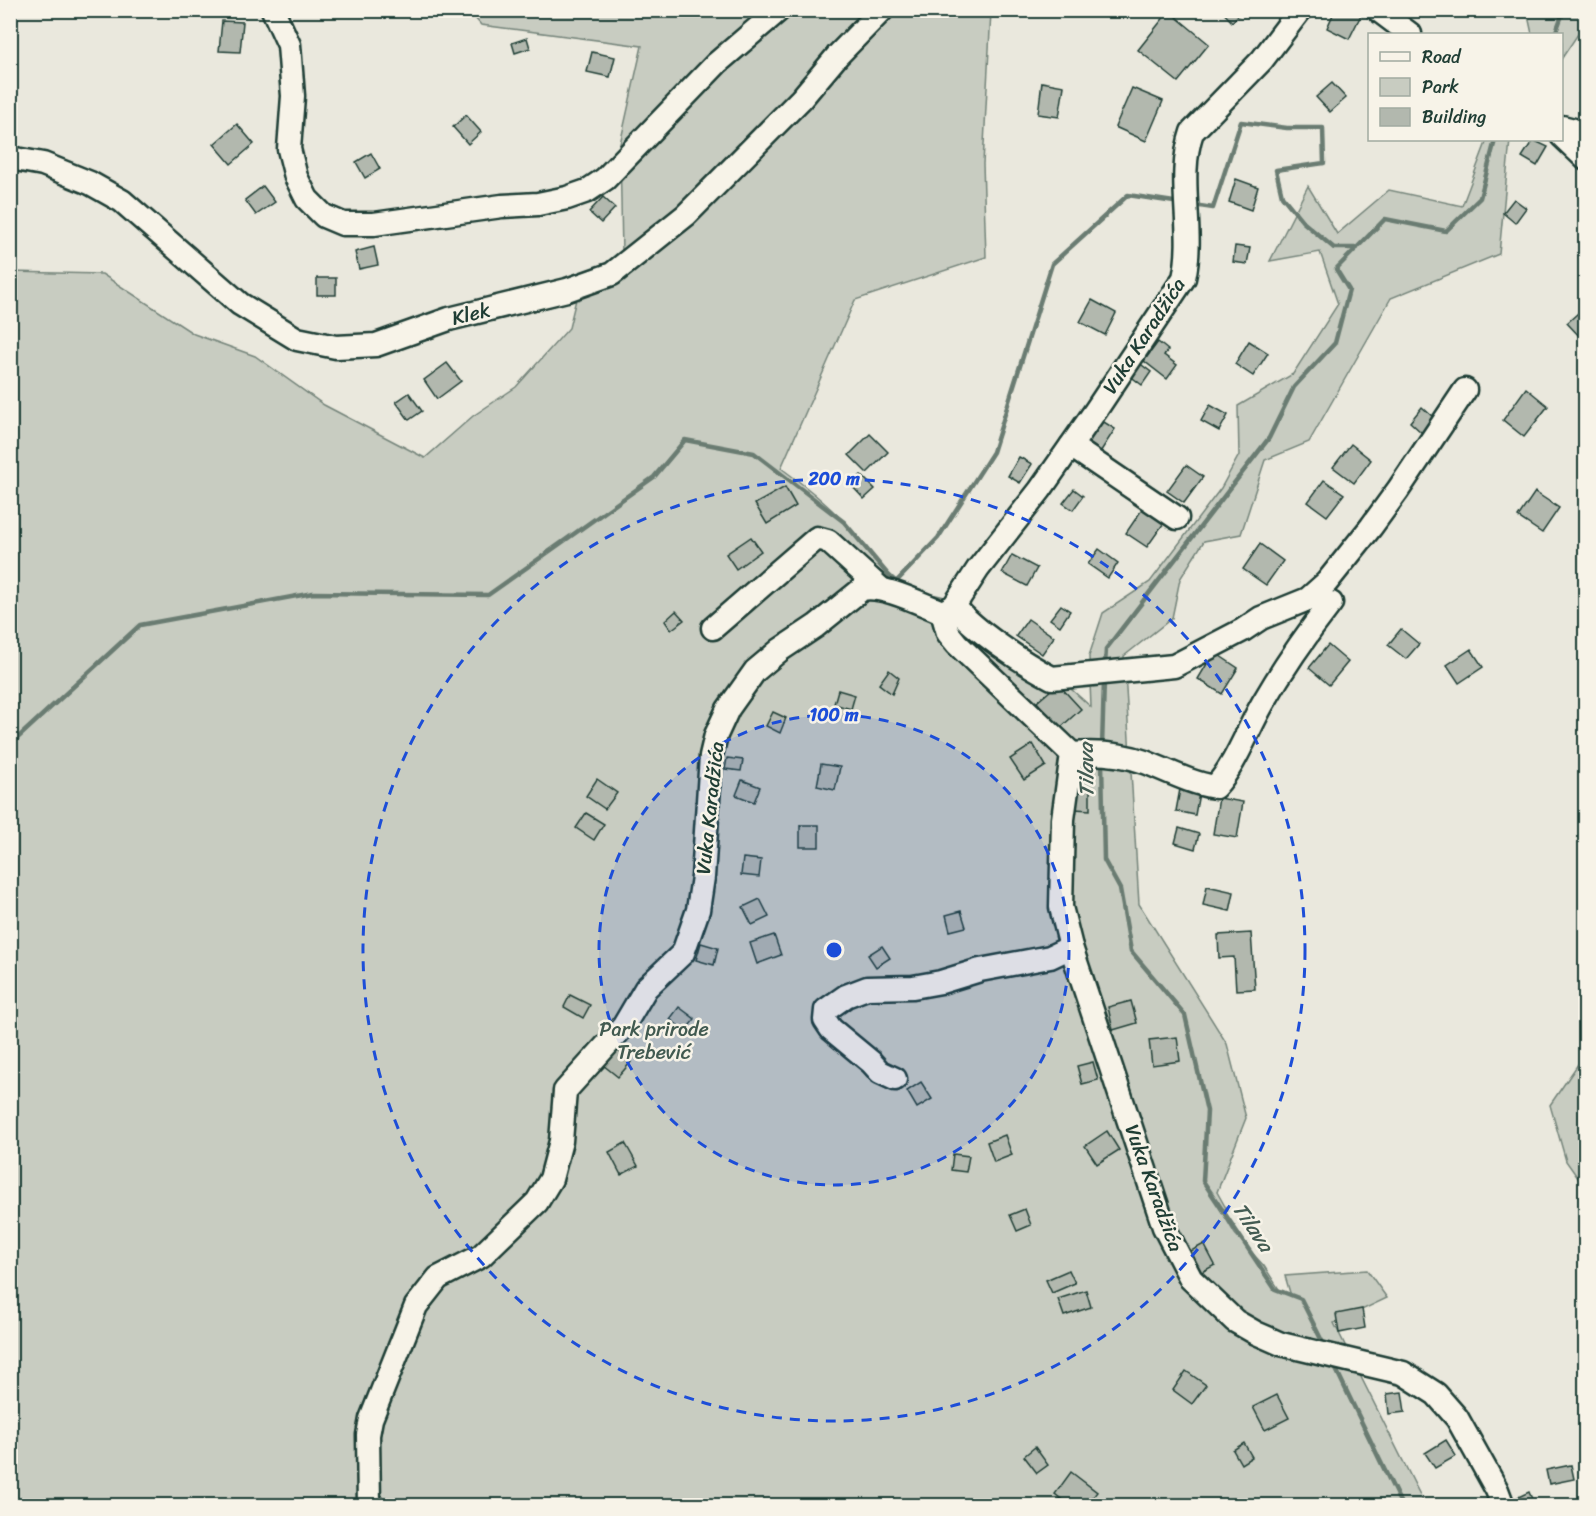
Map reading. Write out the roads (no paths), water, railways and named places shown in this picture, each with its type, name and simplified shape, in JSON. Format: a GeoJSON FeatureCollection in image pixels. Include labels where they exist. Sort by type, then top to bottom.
{"type":"FeatureCollection","features":[{"type":"Feature","properties":{"kind":"street"},"geometry":{"type":"LineString","coordinates":[[273,10],[289,45],[293,96],[288,149],[296,177],[307,199],[324,216],[343,224],[374,224],[502,206],[538,204],[587,191],[605,179],[717,63],[779,10]]}},
{"type":"Feature","properties":{"kind":"street","name":"Klek"},"geometry":{"type":"LineString","coordinates":[[10,158],[43,164],[90,183],[122,201],[240,304],[297,339],[336,347],[375,345],[449,319],[567,290],[612,274],[686,215],[801,99],[838,55],[882,10]]}},
{"type":"Feature","properties":{"kind":"street","name":"Vuka Karadžića"},"geometry":{"type":"LineString","coordinates":[[948,609],[1071,446],[1184,278],[1188,260],[1186,171],[1191,132],[1262,60],[1300,10]]}},
{"type":"Feature","properties":{"kind":"street"},"geometry":{"type":"LineString","coordinates":[[1378,10],[1409,33]]}},
{"type":"Feature","properties":{"kind":"street"},"geometry":{"type":"LineString","coordinates":[[1563,127],[1586,133]]}},
{"type":"Feature","properties":{"kind":"street"},"geometry":{"type":"LineString","coordinates":[[1563,137],[1586,159]]}},
{"type":"Feature","properties":{"kind":"street"},"geometry":{"type":"LineString","coordinates":[[714,628],[809,543],[818,538],[828,541],[881,589],[948,609],[1052,678],[1174,666],[1243,630],[1261,618],[1308,599],[1340,567],[1392,499],[1465,390]]}},
{"type":"Feature","properties":{"kind":"street"},"geometry":{"type":"LineString","coordinates":[[1071,446],[1177,518]]}},
{"type":"Feature","properties":{"kind":"street","name":"Vuka Karadžića"},"geometry":{"type":"LineString","coordinates":[[369,1506],[368,1435],[371,1419],[416,1306],[438,1278],[481,1256],[537,1202],[551,1179],[561,1141],[565,1092],[623,1027],[646,988],[683,953],[698,910],[703,877],[711,756],[728,709],[755,671],[780,651],[862,589],[870,587],[881,589]]}},
{"type":"Feature","properties":{"kind":"street"},"geometry":{"type":"LineString","coordinates":[[948,609],[948,633],[957,644],[1072,754],[1105,754],[1142,761],[1200,785],[1215,787],[1224,777],[1262,704],[1298,645],[1331,603]]}},
{"type":"Feature","properties":{"kind":"street","name":"Vuka Karadžića"},"geometry":{"type":"LineString","coordinates":[[1072,754],[1063,819],[1061,907],[1071,948],[1164,1227],[1191,1280],[1235,1321],[1256,1333],[1281,1344],[1403,1372],[1436,1395],[1457,1418],[1497,1490],[1503,1506]]}},
{"type":"Feature","properties":{"kind":"street"},"geometry":{"type":"LineString","coordinates":[[895,1079],[880,1072],[831,1029],[825,1020],[826,1010],[846,996],[867,988],[913,987],[941,982],[980,970],[1050,957],[1071,948]]}},
{"type":"Feature","properties":{"kind":"waterway","name":"Tilava"},"geometry":{"type":"LineString","coordinates":[[1555,33],[1564,10]]}},
{"type":"Feature","properties":{"kind":"waterway"},"geometry":{"type":"LineString","coordinates":[[1200,206],[1213,208],[1241,122],[1287,128],[1323,128],[1324,163],[1276,170],[1282,196],[1303,222],[1334,248],[1357,248]]}},
{"type":"Feature","properties":{"kind":"waterway","name":"Tilava"},"geometry":{"type":"LineString","coordinates":[[1105,666],[1106,649],[1269,438],[1294,387],[1335,343],[1349,290],[1336,269],[1385,219],[1446,231],[1480,198],[1495,141]]}},
{"type":"Feature","properties":{"kind":"waterway"},"geometry":{"type":"LineString","coordinates":[[10,745],[140,625],[313,593],[488,595],[654,477],[685,440],[754,453],[844,522],[895,583],[938,538],[993,452],[1052,264],[1128,195],[1174,202]]}},
{"type":"Feature","properties":{"kind":"waterway","name":"Tilava"},"geometry":{"type":"LineString","coordinates":[[1102,747],[1104,681]]}},
{"type":"Feature","properties":{"kind":"waterway","name":"Tilava"},"geometry":{"type":"LineString","coordinates":[[1102,762],[1104,860],[1120,889],[1131,951],[1185,1015],[1207,1111],[1203,1181],[1275,1289],[1301,1299],[1325,1347]]}},
{"type":"Feature","properties":{"kind":"waterway","name":"Tilava"},"geometry":{"type":"LineString","coordinates":[[1334,1365],[1402,1506]]}},
{"type":"Feature","properties":{"kind":"park label","name":"Park prirode Trebević"},"geometry":{"type":"Point","coordinates":[654,1040]}}]}
